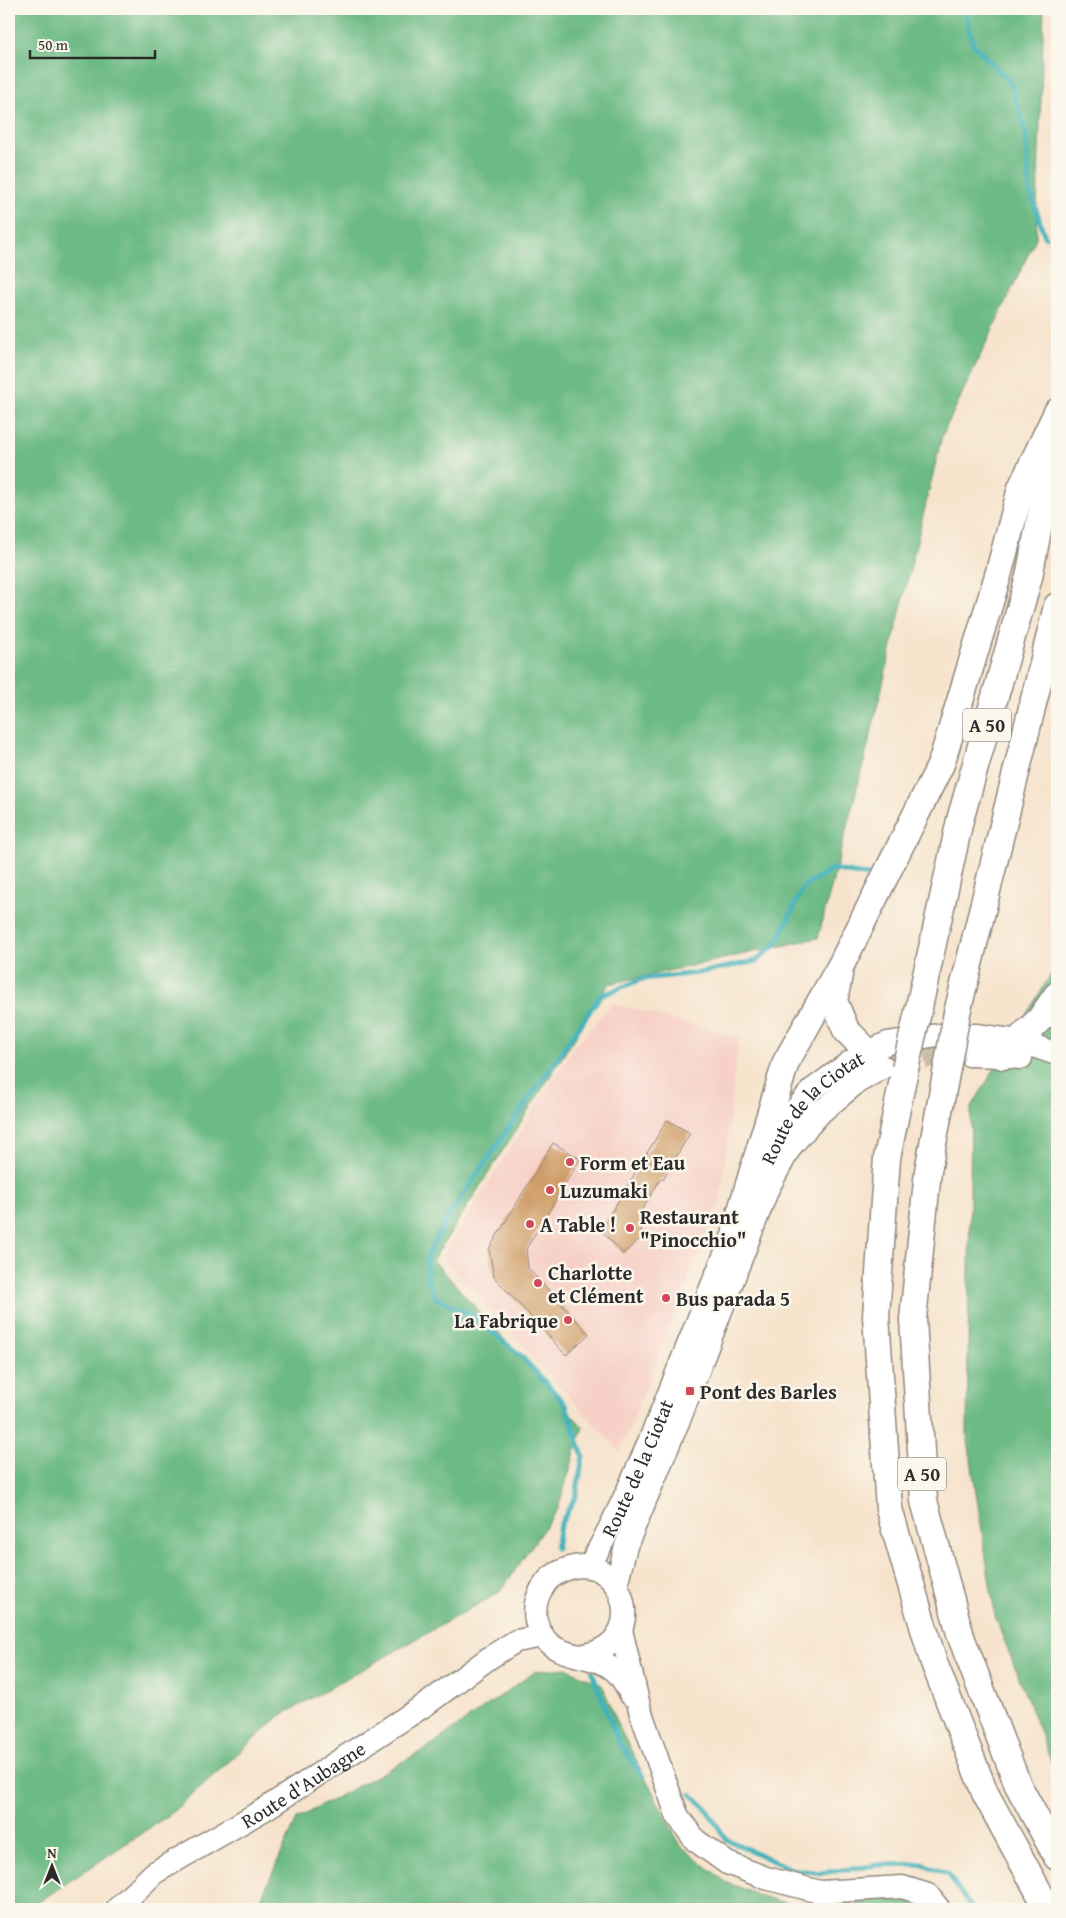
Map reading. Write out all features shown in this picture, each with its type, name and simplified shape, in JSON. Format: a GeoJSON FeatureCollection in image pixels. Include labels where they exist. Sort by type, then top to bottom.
{"type":"FeatureCollection","features":[{"type":"Feature","properties":{"kind":"highway"},"geometry":{"type":"LineString","coordinates":[[736,1227],[786,1062],[841,964],[941,764],[999,572],[1021,488],[1057,412]]}},
{"type":"Feature","properties":{"kind":"highway","name":"A 50"},"geometry":{"type":"LineString","coordinates":[[1048,1909],[985,1793],[933,1660],[889,1509],[876,1316],[887,1158],[886,1058],[916,1021],[960,820],[1029,577],[1057,429]]}},
{"type":"Feature","properties":{"kind":"highway","name":"A 50"},"geometry":{"type":"LineString","coordinates":[[1057,606],[957,1013],[928,1171],[913,1319],[924,1501],[961,1638],[1018,1785],[1057,1856]]}},
{"type":"Feature","properties":{"kind":"highway"},"geometry":{"type":"LineString","coordinates":[[841,964],[834,1001],[846,1030],[886,1058]]}},
{"type":"Feature","properties":{"kind":"highway"},"geometry":{"type":"LineString","coordinates":[[1011,1048],[1041,1018],[1057,995]]}},
{"type":"Feature","properties":{"kind":"main road","name":"Route de la Ciotat"},"geometry":{"type":"LineString","coordinates":[[616,1585],[626,1546],[681,1415],[768,1188],[791,1146],[821,1112],[886,1058],[938,1035],[973,1045],[1057,1054]]}},
{"type":"Feature","properties":{"kind":"main road","name":"Route de la Ciotat"},"geometry":{"type":"LineString","coordinates":[[1011,1048],[1033,1060],[1057,1069]]}},
{"type":"Feature","properties":{"kind":"main road","name":"Route de la Ciotat"},"geometry":{"type":"LineString","coordinates":[[589,1568],[605,1539],[667,1398],[736,1227],[785,1122],[812,1090],[850,1062],[886,1058]]}},
{"type":"Feature","properties":{"kind":"main road"},"geometry":{"type":"LineString","coordinates":[[578,1656],[591,1655],[604,1649],[614,1641],[621,1630],[625,1607],[622,1595],[609,1577],[589,1568],[574,1567],[560,1571],[548,1580],[540,1592],[535,1606],[535,1616],[543,1636],[552,1647],[564,1654],[578,1656],[613,1669],[622,1679],[640,1710]]}},
{"type":"Feature","properties":{"kind":"main road","name":"Route d'Aubagne"},"geometry":{"type":"LineString","coordinates":[[489,1658],[535,1606]]}},
{"type":"Feature","properties":{"kind":"main road"},"geometry":{"type":"LineString","coordinates":[[621,1630],[640,1710],[677,1815],[695,1840],[727,1862],[766,1878],[820,1892],[902,1887],[928,1895],[939,1909]]}},
{"type":"Feature","properties":{"kind":"main road","name":"Route d'Aubagne"},"geometry":{"type":"LineString","coordinates":[[117,1909],[154,1873],[253,1816],[428,1703],[489,1658],[516,1641],[543,1636]]}},
{"type":"Feature","properties":{"kind":"shaded area"},"geometry":{"type":"Polygon","coordinates":[[[613,1003],[738,1038],[721,1197],[620,1452],[442,1257],[573,1048],[613,1003]]]}},
{"type":"Feature","properties":{"kind":"green space"},"geometry":{"type":"Polygon","coordinates":[[[9,9],[1044,9],[1036,238],[942,436],[870,738],[818,938],[609,984],[433,1260],[583,1427],[558,1508],[500,1592],[280,1716],[169,1815],[28,1909],[9,1909],[9,9]]]}},
{"type":"Feature","properties":{"kind":"green space"},"geometry":{"type":"Polygon","coordinates":[[[1057,964],[1057,1777],[995,1616],[967,1434],[971,1108],[1057,964]]]}},
{"type":"Feature","properties":{"kind":"green space"},"geometry":{"type":"Polygon","coordinates":[[[566,1668],[602,1685],[621,1731],[681,1846],[726,1882],[758,1895],[799,1907],[827,1908],[894,1897],[911,1901],[919,1909],[256,1909],[297,1819],[424,1750],[536,1671],[566,1668]]]}},
{"type":"Feature","properties":{"kind":"building"},"geometry":{"type":"Polygon","coordinates":[[[667,1120],[690,1133],[640,1213],[648,1218],[640,1231],[645,1234],[623,1254],[603,1232],[605,1230],[602,1228],[667,1120]]]}},
{"type":"Feature","properties":{"kind":"building"},"geometry":{"type":"Polygon","coordinates":[[[553,1143],[580,1159],[526,1249],[528,1268],[589,1334],[566,1355],[494,1277],[489,1249],[553,1143]]]}},
{"type":"Feature","properties":{"kind":"waterway"},"geometry":{"type":"LineString","coordinates":[[964,9],[973,44],[1011,84],[1025,130],[1030,191],[1045,237]]}},
{"type":"Feature","properties":{"kind":"waterway"},"geometry":{"type":"LineString","coordinates":[[556,1548],[560,1525],[576,1496],[583,1456],[566,1405],[521,1356],[473,1316],[436,1298],[427,1278],[427,1256],[449,1215],[600,996],[642,979],[698,973],[756,961],[776,944],[804,886],[832,869],[869,876]]}},
{"type":"Feature","properties":{"kind":"waterway"},"geometry":{"type":"LineString","coordinates":[[592,1672],[618,1741],[642,1776]]}},
{"type":"Feature","properties":{"kind":"waterway"},"geometry":{"type":"LineString","coordinates":[[691,1794],[705,1807],[726,1839],[791,1869],[821,1873],[879,1865],[923,1864],[948,1874],[972,1909]]}},
{"type":"Feature","properties":{"kind":"tunnel"},"geometry":{"type":"LineString","coordinates":[[892,1065],[934,1056],[967,1055]]}},
{"type":"Feature","properties":{"kind":"place","name":"Form et Eau"},"geometry":{"type":"Point","coordinates":[570,1162]}},
{"type":"Feature","properties":{"kind":"place","name":"Luzumaki"},"geometry":{"type":"Point","coordinates":[550,1190]}},
{"type":"Feature","properties":{"kind":"place","name":"A Table !"},"geometry":{"type":"Point","coordinates":[530,1224]}},
{"type":"Feature","properties":{"kind":"place","name":"Restaurant \"Pinocchio\""},"geometry":{"type":"Point","coordinates":[630,1228]}},
{"type":"Feature","properties":{"kind":"place","name":"Charlotte et Clément"},"geometry":{"type":"Point","coordinates":[538,1283]}},
{"type":"Feature","properties":{"kind":"place","name":"Bus parada 5"},"geometry":{"type":"Point","coordinates":[666,1298]}},
{"type":"Feature","properties":{"kind":"place","name":"La Fabrique"},"geometry":{"type":"Point","coordinates":[568,1320]}},
{"type":"Feature","properties":{"kind":"place","name":"Pont des Barles"},"geometry":{"type":"Point","coordinates":[690,1391]}}]}
